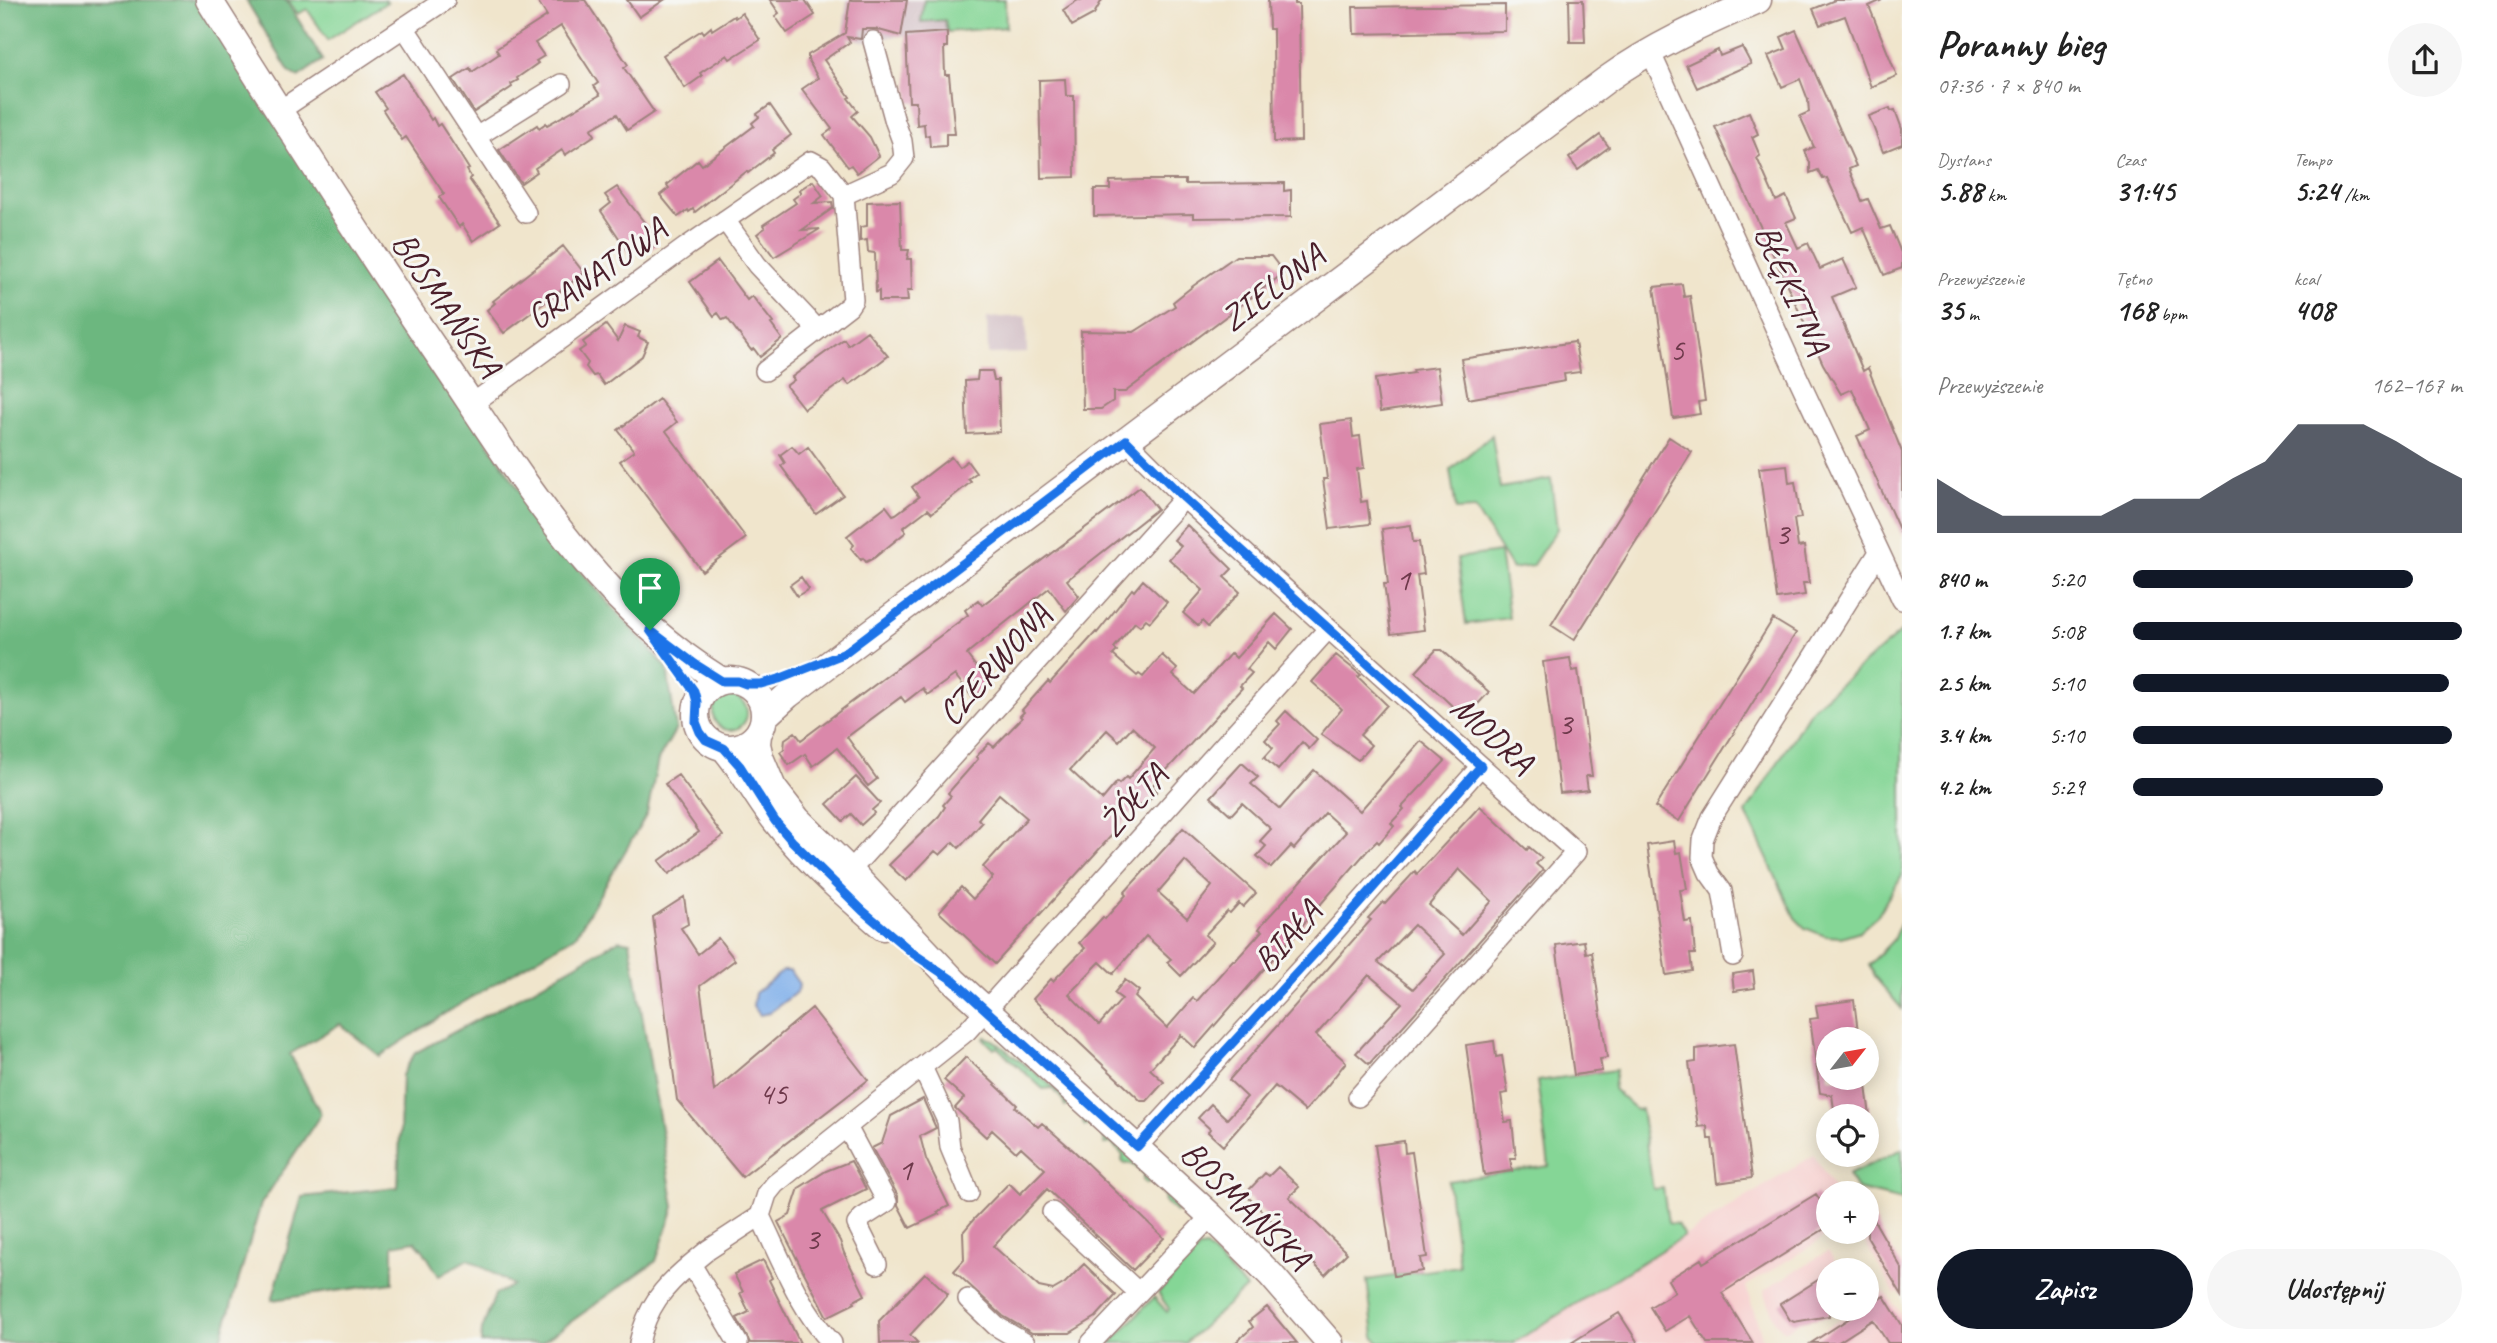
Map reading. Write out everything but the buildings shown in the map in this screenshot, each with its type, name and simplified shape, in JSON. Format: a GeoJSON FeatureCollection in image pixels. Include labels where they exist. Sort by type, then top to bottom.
{"type":"FeatureCollection","features":[{"type":"Feature","properties":{"kind":"street","name":"BOSMAŃSKA"},"geometry":{"type":"LineString","coordinates":[[209,0],[472,404],[562,536],[650,630],[694,691],[697,702]]}},
{"type":"Feature","properties":{"kind":"street"},"geometry":{"type":"LineString","coordinates":[[279,110],[445,0]]}},
{"type":"Feature","properties":{"kind":"street","name":"ZIELONA"},"geometry":{"type":"LineString","coordinates":[[761,726],[773,706],[1606,80],[1681,34],[1758,0]]}},
{"type":"Feature","properties":{"kind":"street"},"geometry":{"type":"LineString","coordinates":[[404,27],[526,213]]}},
{"type":"Feature","properties":{"kind":"street"},"geometry":{"type":"LineString","coordinates":[[765,372],[849,306],[853,300],[844,195],[892,173],[904,158],[902,141],[873,41]]}},
{"type":"Feature","properties":{"kind":"street","name":"BŁĘKITNA"},"geometry":{"type":"LineString","coordinates":[[1650,51],[1902,600]]}},
{"type":"Feature","properties":{"kind":"street"},"geometry":{"type":"LineString","coordinates":[[476,137],[561,84]]}},
{"type":"Feature","properties":{"kind":"street","name":"GRANATOWA"},"geometry":{"type":"LineString","coordinates":[[472,404],[601,308],[811,161],[822,167],[844,195]]}},
{"type":"Feature","properties":{"kind":"street"},"geometry":{"type":"LineString","coordinates":[[725,220],[757,265],[818,330]]}},
{"type":"Feature","properties":{"kind":"street","name":"MODRA"},"geometry":{"type":"LineString","coordinates":[[1126,440],[1184,498],[1576,852],[1359,1097]]}},
{"type":"Feature","properties":{"kind":"street","name":"CZERWONA"},"geometry":{"type":"LineString","coordinates":[[850,871],[1184,498]]}},
{"type":"Feature","properties":{"kind":"street"},"geometry":{"type":"LineString","coordinates":[[1733,956],[1722,891],[1702,857],[1706,831],[1712,817],[1879,552]]}},
{"type":"Feature","properties":{"kind":"street","name":"ŻÓŁTA"},"geometry":{"type":"LineString","coordinates":[[760,1216],[767,1194],[775,1184],[956,1042],[986,1012],[1328,629]]}},
{"type":"Feature","properties":{"kind":"street","name":"BOSMAŃSKA"},"geometry":{"type":"LineString","coordinates":[[650,630],[695,664],[734,682]]}},
{"type":"Feature","properties":{"kind":"street","name":"ZIELONA"},"geometry":{"type":"LineString","coordinates":[[734,682],[761,684],[843,654]]}},
{"type":"Feature","properties":{"kind":"street"},"geometry":{"type":"LineString","coordinates":[[734,682],[760,698],[761,726],[746,745],[724,748],[706,740],[700,732],[696,722],[697,702],[707,688],[734,682]]}},
{"type":"Feature","properties":{"kind":"street","name":"BOSMAŃSKA"},"geometry":{"type":"LineString","coordinates":[[761,726],[757,744],[760,757],[773,788],[797,819],[986,1012],[1211,1216],[1271,1275],[1330,1343]]}},
{"type":"Feature","properties":{"kind":"street","name":"BOSMAŃSKA"},"geometry":{"type":"LineString","coordinates":[[724,748],[740,766],[775,821],[825,875],[914,954],[954,981]]}},
{"type":"Feature","properties":{"kind":"street","name":"BIAŁA"},"geometry":{"type":"LineString","coordinates":[[1137,1147],[1318,950],[1481,766]]}},
{"type":"Feature","properties":{"kind":"street"},"geometry":{"type":"LineString","coordinates":[[922,1067],[947,1121],[950,1147],[969,1193]]}},
{"type":"Feature","properties":{"kind":"street"},"geometry":{"type":"LineString","coordinates":[[847,1127],[887,1202],[862,1218],[858,1224],[877,1264]]}},
{"type":"Feature","properties":{"kind":"street"},"geometry":{"type":"LineString","coordinates":[[1052,1212],[1138,1292]]}},
{"type":"Feature","properties":{"kind":"street"},"geometry":{"type":"LineString","coordinates":[[639,1343],[652,1304],[673,1279],[708,1250],[760,1216],[803,1302],[832,1343]]}},
{"type":"Feature","properties":{"kind":"street"},"geometry":{"type":"LineString","coordinates":[[1091,1343],[1211,1216]]}},
{"type":"Feature","properties":{"kind":"street"},"geometry":{"type":"LineString","coordinates":[[691,1264],[738,1343]]}},
{"type":"Feature","properties":{"kind":"street"},"geometry":{"type":"LineString","coordinates":[[968,1299],[996,1326],[1025,1343]]}},
{"type":"Feature","properties":{"kind":"shaded area"},"geometry":{"type":"Polygon","coordinates":[[[847,0],[924,0],[921,22],[945,20],[947,32],[865,42],[844,37],[847,0]]]}},
{"type":"Feature","properties":{"kind":"shaded area"},"geometry":{"type":"Polygon","coordinates":[[[1026,316],[1027,353],[988,354],[987,318],[1026,316]]]}},
{"type":"Feature","properties":{"kind":"shaded area"},"geometry":{"type":"Polygon","coordinates":[[[1814,1155],[1816,1167],[1821,1167],[1829,1181],[1816,1181],[1816,1243],[1746,1286],[1764,1343],[1513,1343],[1814,1155]]]}},
{"type":"Feature","properties":{"kind":"shaded area"},"geometry":{"type":"Polygon","coordinates":[[[1879,1226],[1902,1266],[1902,1289],[1895,1294],[1879,1266],[1879,1258],[1874,1258],[1866,1244],[1879,1244],[1879,1226]]]}},
{"type":"Feature","properties":{"kind":"shaded area"},"geometry":{"type":"Polygon","coordinates":[[[1828,1251],[1832,1258],[1817,1258],[1828,1251]]]}},
{"type":"Feature","properties":{"kind":"shaded area"},"geometry":{"type":"Polygon","coordinates":[[[1816,1258],[1816,1313],[1785,1331],[1775,1322],[1764,1290],[1816,1258]]]}},
{"type":"Feature","properties":{"kind":"shaded area"},"geometry":{"type":"Polygon","coordinates":[[[1884,1291],[1902,1315],[1902,1343],[1803,1343],[1837,1321],[1879,1321],[1879,1294],[1884,1291]]]}},
{"type":"Feature","properties":{"kind":"green space"},"geometry":{"type":"Polygon","coordinates":[[[0,0],[202,0],[549,536],[667,668],[676,729],[658,760],[647,814],[576,935],[444,1014],[380,1056],[340,1024],[290,1054],[321,1114],[261,1204],[220,1343],[0,1343],[0,0]]]}},
{"type":"Feature","properties":{"kind":"green space"},"geometry":{"type":"Polygon","coordinates":[[[246,0],[286,0],[323,60],[298,77],[289,71],[246,0]]]}},
{"type":"Feature","properties":{"kind":"green space"},"geometry":{"type":"Polygon","coordinates":[[[288,0],[387,2],[328,40],[307,9],[298,14],[288,0]]]}},
{"type":"Feature","properties":{"kind":"green space"},"geometry":{"type":"Polygon","coordinates":[[[924,0],[1005,0],[1006,27],[947,32],[945,20],[921,22],[924,0]]]}},
{"type":"Feature","properties":{"kind":"green space"},"geometry":{"type":"Polygon","coordinates":[[[1492,435],[1500,488],[1551,479],[1557,529],[1532,566],[1512,569],[1475,509],[1456,510],[1450,470],[1492,435]]]}},
{"type":"Feature","properties":{"kind":"green space"},"geometry":{"type":"Polygon","coordinates":[[[1500,552],[1509,618],[1466,624],[1457,558],[1500,552]]]}},
{"type":"Feature","properties":{"kind":"green space"},"geometry":{"type":"Polygon","coordinates":[[[1902,631],[1902,875],[1877,916],[1860,931],[1841,937],[1825,936],[1805,928],[1795,918],[1746,813],[1812,708],[1902,631]]]}},
{"type":"Feature","properties":{"kind":"green space"},"geometry":{"type":"Polygon","coordinates":[[[730,696],[742,701],[747,713],[742,725],[730,730],[718,725],[713,713],[718,701],[730,696]]]}},
{"type":"Feature","properties":{"kind":"green space"},"geometry":{"type":"Polygon","coordinates":[[[1900,924],[1902,1009],[1874,976],[1869,965],[1893,940],[1900,924]]]}},
{"type":"Feature","properties":{"kind":"green space"},"geometry":{"type":"Polygon","coordinates":[[[619,940],[630,942],[674,1207],[656,1261],[541,1343],[481,1343],[482,1330],[495,1295],[513,1285],[468,1259],[439,1276],[415,1241],[393,1245],[393,1283],[272,1300],[302,1197],[398,1187],[402,1075],[415,1053],[619,940]]]}},
{"type":"Feature","properties":{"kind":"green space"},"geometry":{"type":"Polygon","coordinates":[[[985,1037],[993,1040],[1079,1107],[1181,1202],[1181,1208],[1176,1212],[1165,1202],[1164,1193],[1152,1182],[1145,1183],[1143,1173],[1131,1163],[1125,1164],[1122,1161],[1123,1155],[1111,1143],[1105,1144],[1103,1135],[1091,1125],[1085,1126],[1083,1117],[1071,1106],[1065,1106],[1062,1098],[1051,1088],[1043,1089],[997,1047],[994,1049],[985,1037]]]}},
{"type":"Feature","properties":{"kind":"green space"},"geometry":{"type":"Polygon","coordinates":[[[1616,1070],[1613,1089],[1636,1110],[1641,1109],[1653,1189],[1663,1188],[1668,1223],[1677,1224],[1684,1236],[1513,1343],[1379,1343],[1374,1336],[1367,1280],[1459,1266],[1448,1181],[1549,1166],[1537,1081],[1616,1070]]]}},
{"type":"Feature","properties":{"kind":"green space"},"geometry":{"type":"Polygon","coordinates":[[[1902,1149],[1902,1200],[1879,1194],[1879,1181],[1852,1181],[1848,1175],[1865,1167],[1879,1167],[1879,1160],[1902,1149]]]}},
{"type":"Feature","properties":{"kind":"green space"},"geometry":{"type":"Polygon","coordinates":[[[1206,1247],[1246,1288],[1185,1343],[1111,1343],[1154,1297],[1167,1312],[1169,1309],[1158,1293],[1200,1248],[1206,1247]]]}},
{"type":"Feature","properties":{"kind":"water"},"geometry":{"type":"Polygon","coordinates":[[[783,971],[790,971],[799,984],[798,991],[769,1013],[760,1015],[753,1006],[755,993],[783,971]]]}},
{"type":"Feature","properties":{"kind":"route"},"geometry":{"type":"LineString","coordinates":[[1126,440],[1184,498],[1481,766],[1318,950],[1137,1147],[954,981],[914,954],[863,911],[792,841],[775,821],[740,766],[724,748],[706,740],[700,732],[696,722],[697,702],[694,691],[650,630],[722,681],[746,684],[761,684],[779,679],[843,654],[1126,440]]}}]}
